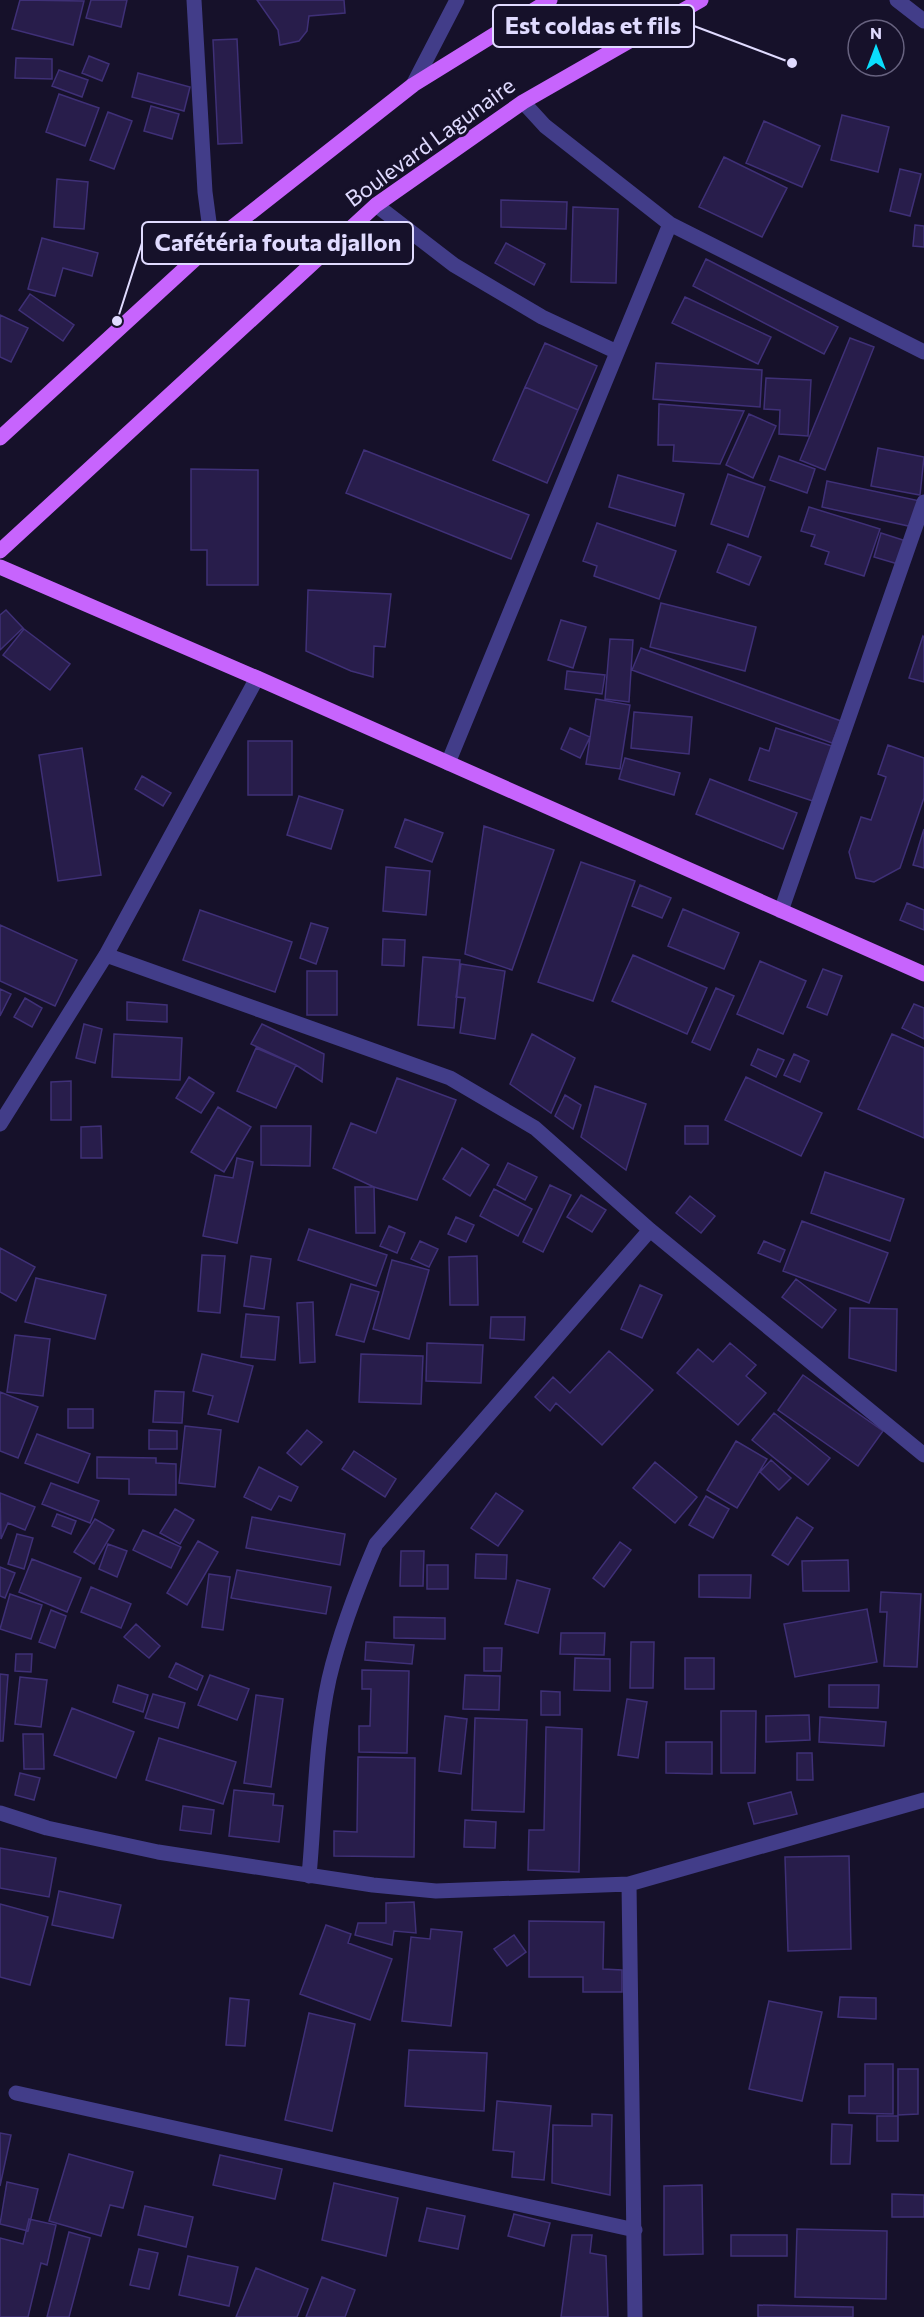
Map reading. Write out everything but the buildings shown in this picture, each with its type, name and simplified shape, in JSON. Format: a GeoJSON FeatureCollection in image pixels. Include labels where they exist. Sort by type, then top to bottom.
{"type":"FeatureCollection","features":[{"type":"Feature","properties":{"kind":"main road"},"geometry":{"type":"LineString","coordinates":[[0,438],[216,240],[413,85],[550,0]]}},
{"type":"Feature","properties":{"kind":"main road","name":"Boulevard Lagunaire"},"geometry":{"type":"LineString","coordinates":[[0,551],[376,205],[523,102],[700,0]]}},
{"type":"Feature","properties":{"kind":"main road"},"geometry":{"type":"LineString","coordinates":[[0,567],[257,678],[924,974]]}},
{"type":"Feature","properties":{"kind":"street"},"geometry":{"type":"LineString","coordinates":[[194,0],[205,192],[209,222],[216,240]]}},
{"type":"Feature","properties":{"kind":"street"},"geometry":{"type":"LineString","coordinates":[[413,85],[457,0]]}},
{"type":"Feature","properties":{"kind":"street"},"geometry":{"type":"LineString","coordinates":[[897,0],[924,21]]}},
{"type":"Feature","properties":{"kind":"street"},"geometry":{"type":"LineString","coordinates":[[523,102],[545,126],[669,224],[924,352]]}},
{"type":"Feature","properties":{"kind":"street"},"geometry":{"type":"LineString","coordinates":[[376,205],[454,265],[542,317],[616,352]]}},
{"type":"Feature","properties":{"kind":"street"},"geometry":{"type":"LineString","coordinates":[[448,763],[669,224]]}},
{"type":"Feature","properties":{"kind":"street"},"geometry":{"type":"LineString","coordinates":[[781,911],[924,502]]}},
{"type":"Feature","properties":{"kind":"street"},"geometry":{"type":"LineString","coordinates":[[0,1124],[106,955],[257,678]]}},
{"type":"Feature","properties":{"kind":"street"},"geometry":{"type":"LineString","coordinates":[[106,955],[450,1078],[535,1128],[650,1230],[924,1455]]}},
{"type":"Feature","properties":{"kind":"street"},"geometry":{"type":"LineString","coordinates":[[309,1876],[321,1733],[329,1680],[350,1605],[376,1544],[650,1230]]}},
{"type":"Feature","properties":{"kind":"street"},"geometry":{"type":"LineString","coordinates":[[0,1813],[100,1841],[309,1876],[436,1891],[629,1884],[924,1800]]}},
{"type":"Feature","properties":{"kind":"street"},"geometry":{"type":"LineString","coordinates":[[629,1884],[635,2317]]}},
{"type":"Feature","properties":{"kind":"street"},"geometry":{"type":"LineString","coordinates":[[16,2093],[635,2230]]}},
{"type":"Feature","properties":{"kind":"place","name":"Est coldas et fils"},"geometry":{"type":"Point","coordinates":[792,63]}},
{"type":"Feature","properties":{"kind":"place","name":"Cafétéria fouta djallon"},"geometry":{"type":"Point","coordinates":[117,321]}}]}
